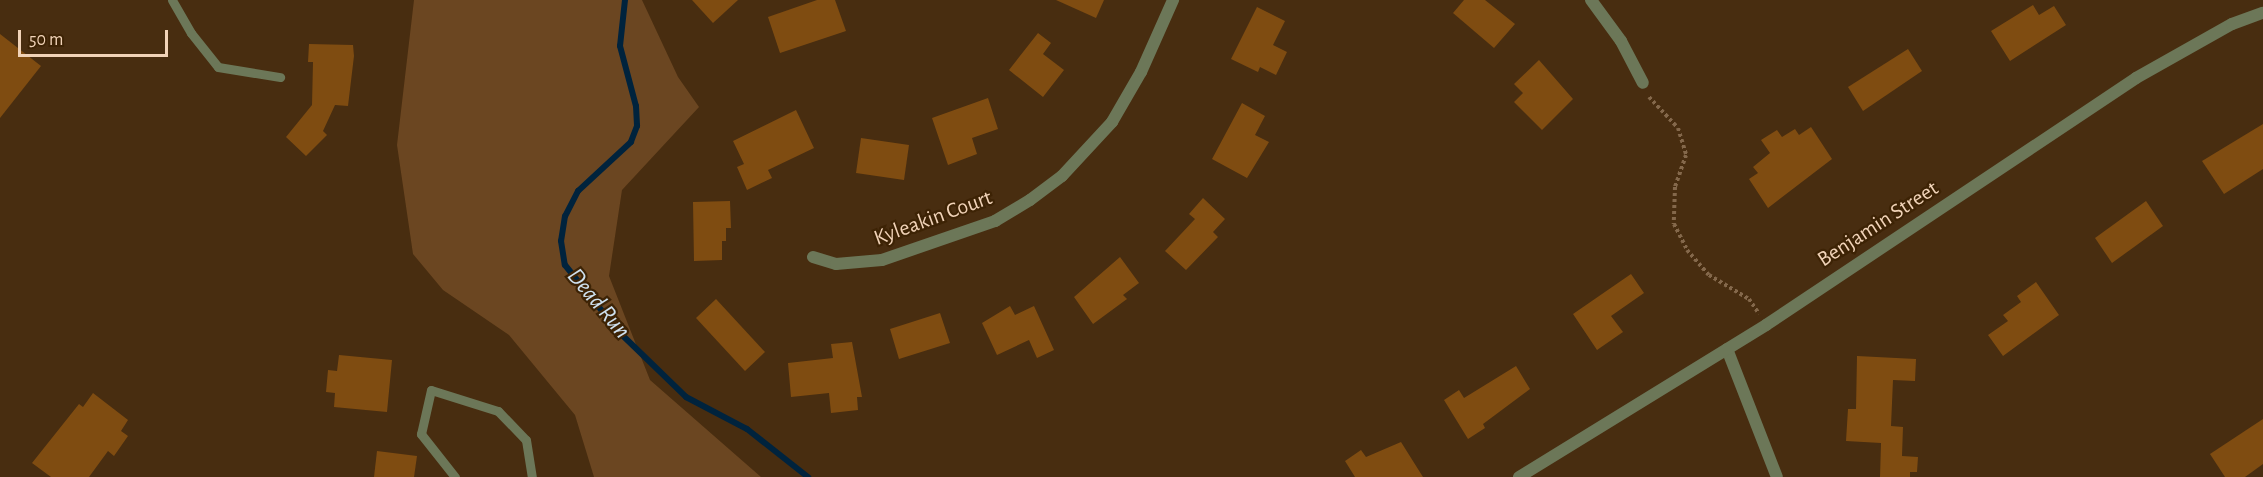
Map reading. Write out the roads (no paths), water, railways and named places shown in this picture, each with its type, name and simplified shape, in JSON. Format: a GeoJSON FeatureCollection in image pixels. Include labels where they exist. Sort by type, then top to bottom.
{"type":"FeatureCollection","features":[{"type":"Feature","properties":{"kind":"street","name":"Kyleakin Court"},"geometry":{"type":"LineString","coordinates":[[813,257],[836,264],[882,260],[995,221],[1030,200],[1062,176],[1112,122],[1141,72],[1173,0]]}},
{"type":"Feature","properties":{"kind":"street"},"geometry":{"type":"LineString","coordinates":[[1591,0],[1621,41],[1643,83]]}},
{"type":"Feature","properties":{"kind":"street","name":"Benjamin Street"},"geometry":{"type":"LineString","coordinates":[[1519,477],[1766,325],[2136,78],[2232,24],[2263,13]]}},
{"type":"Feature","properties":{"kind":"street"},"geometry":{"type":"LineString","coordinates":[[1726,349],[1777,477]]}},
{"type":"Feature","properties":{"kind":"lane"},"geometry":{"type":"LineString","coordinates":[[172,0],[191,33],[218,67],[280,77]]}},
{"type":"Feature","properties":{"kind":"lane"},"geometry":{"type":"LineString","coordinates":[[455,477],[422,434],[431,390],[498,411],[526,440],[532,477]]}},
{"type":"Feature","properties":{"kind":"waterway","name":"Dead Run"},"geometry":{"type":"LineString","coordinates":[[625,0],[620,46],[636,106],[637,126],[631,142],[578,191],[565,216],[561,241],[565,265],[618,331],[686,397],[747,429],[808,477]]}}]}
